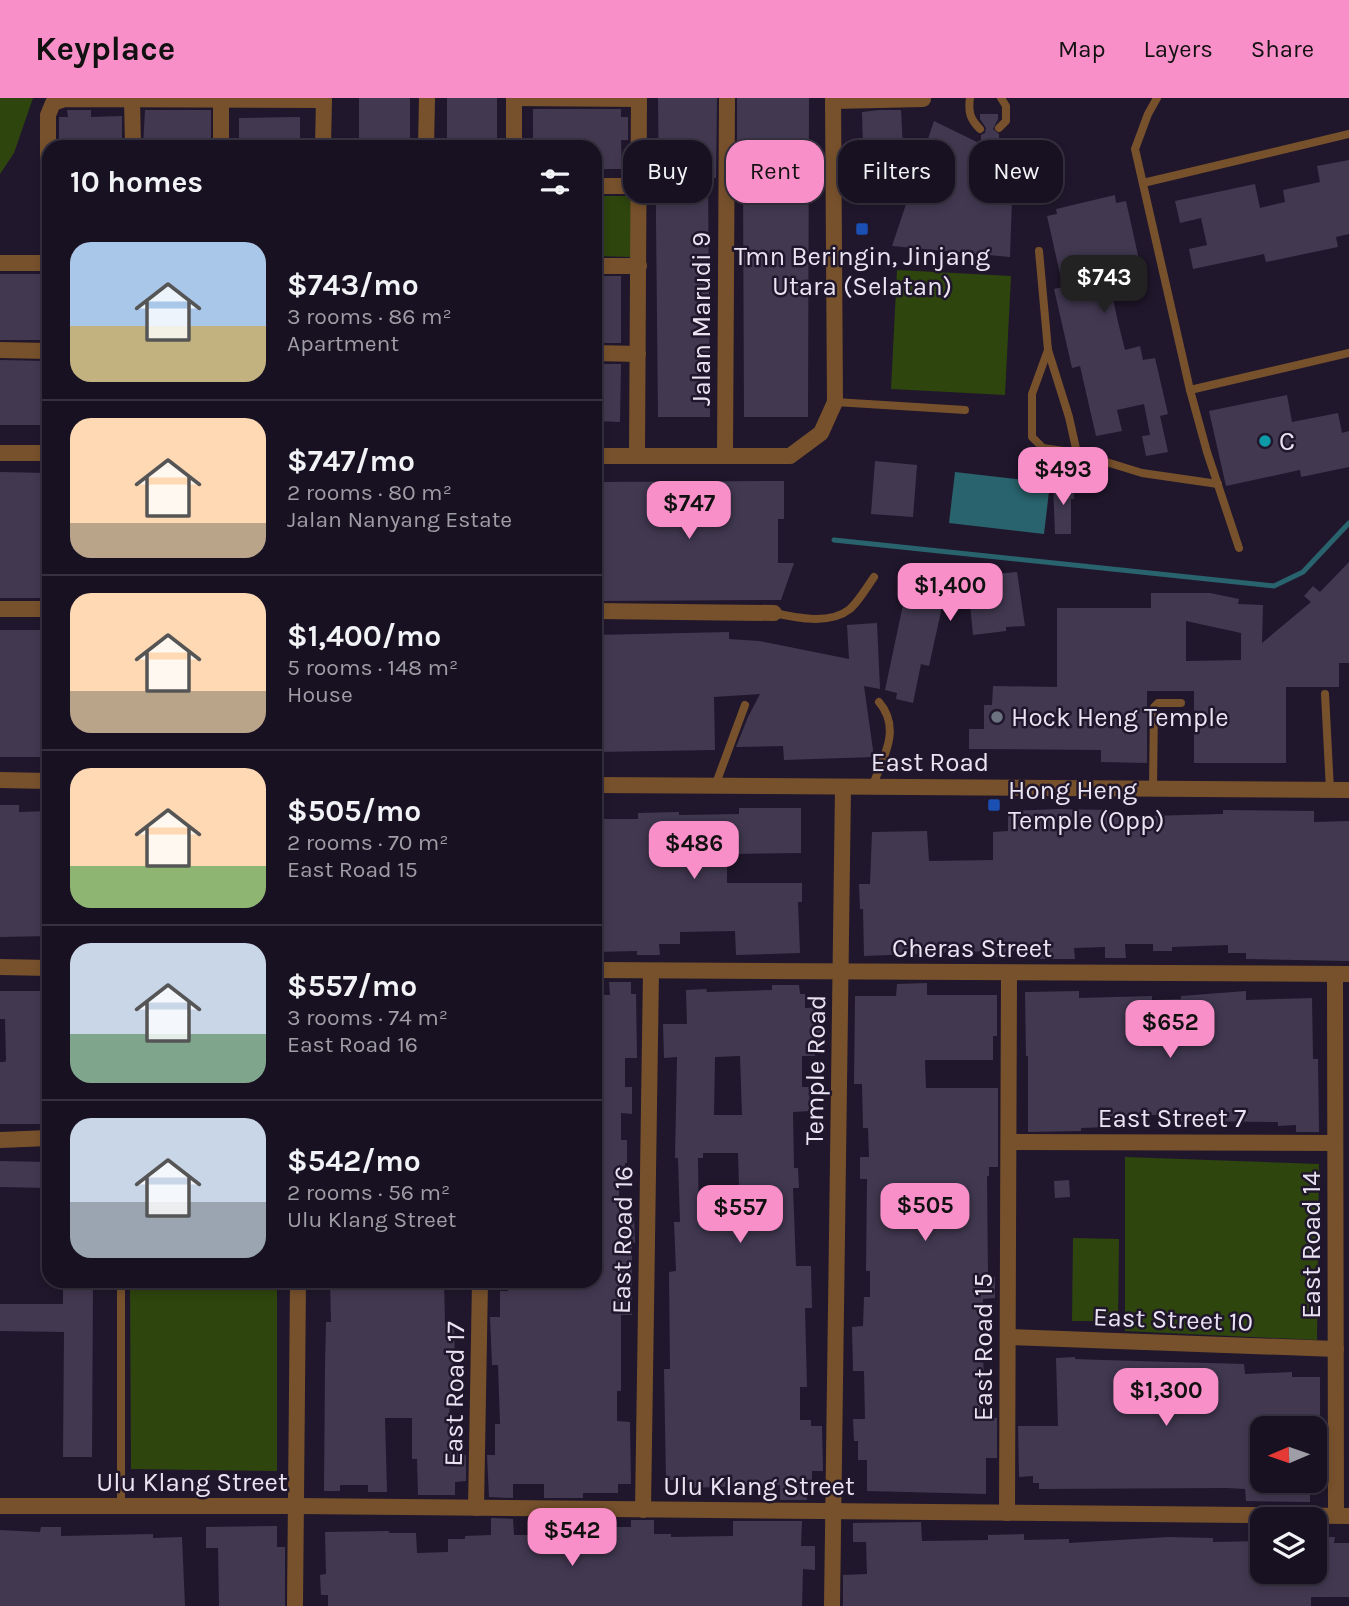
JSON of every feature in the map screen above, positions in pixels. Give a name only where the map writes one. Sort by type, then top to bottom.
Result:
[{"type":"street","points":[[426,140],[427,98]]},
{"type":"street","points":[[514,140],[514,98],[639,98],[639,140]]},
{"type":"street","name":"Jalan Marudi 9","points":[[725,456],[727,98]]},
{"type":"street","points":[[48,140],[48,115],[53,103],[65,99],[324,99],[323,140]]},
{"type":"street","points":[[132,99],[133,140]]},
{"type":"street","points":[[221,99],[221,140]]},
{"type":"street","points":[[602,456],[790,456],[821,433],[835,402],[833,99],[923,99]]},
{"type":"street","points":[[602,187],[623,186]]},
{"type":"street","points":[[637,456],[640,203]]},
{"type":"street","points":[[0,263],[42,263]]},
{"type":"street","points":[[602,266],[639,266]]},
{"type":"street","points":[[0,350],[42,351]]},
{"type":"street","points":[[602,353],[638,354]]},
{"type":"street","points":[[0,453],[42,453]]},
{"type":"street","points":[[0,609],[42,609]]},
{"type":"street","points":[[602,611],[774,613]]},
{"type":"street","points":[[0,780],[42,781]]},
{"type":"street","name":"East Road","points":[[602,785],[1349,790]]},
{"type":"street","name":"Temple Road","points":[[832,1606],[843,786]]},
{"type":"street","points":[[0,967],[42,968]]},
{"type":"street","name":"Cheras Street","points":[[602,970],[1342,974]]},
{"type":"street","name":"East Road 16","points":[[643,1510],[651,971]]},
{"type":"street","name":"East Road 15","points":[[1007,1513],[1009,973]]},
{"type":"street","name":"East Road 14","points":[[1342,974],[1335,1143],[1336,1349],[1342,1516]]},
{"type":"street","points":[[0,1140],[42,1138]]},
{"type":"street","name":"East Street 7","points":[[1009,1142],[1335,1143]]},
{"type":"street","points":[[295,1606],[298,1288]]},
{"type":"street","name":"East Road 17","points":[[476,1508],[480,1288]]},
{"type":"street","name":"East Street 10","points":[[1008,1337],[1336,1349]]},
{"type":"street","name":"Ulu Klang Street","points":[[0,1506],[296,1506],[1342,1516]]},
{"type":"lane","points":[[970,98],[968,107],[971,120],[981,129]]},
{"type":"lane","points":[[999,128],[1006,121],[1006,106],[1001,98]]},
{"type":"lane","points":[[1157,98],[1135,149],[1191,390],[1239,548]]},
{"type":"lane","points":[[1143,184],[1349,134]]},
{"type":"lane","points":[[1039,251],[1048,350],[1077,453]]},
{"type":"lane","points":[[1048,350],[1032,394],[1031,437],[1043,447],[1077,453],[1142,473],[1218,484]]},
{"type":"lane","points":[[1191,390],[1349,353]]},
{"type":"lane","points":[[835,402],[965,410]]},
{"type":"lane","points":[[774,613],[810,618],[839,615],[851,608],[874,578]]},
{"type":"lane","points":[[1325,694],[1330,790]]},
{"type":"lane","points":[[872,787],[890,739],[888,713],[879,702]]},
{"type":"lane","points":[[1153,788],[1154,707],[1158,703],[1181,704]]},
{"type":"lane","points":[[715,786],[746,705]]},
{"type":"lane","points":[[121,1288],[121,1507]]},
{"type":"green space","points":[[0,98],[33,98],[14,153],[0,174]]},
{"type":"green space","points":[[602,196],[623,196],[623,203],[632,203],[631,257],[602,256]]},
{"type":"green space","points":[[897,270],[1011,276],[1005,395],[891,389]]},
{"type":"green space","points":[[1125,1157],[1319,1164],[1317,1340],[1125,1331]]},
{"type":"green space","points":[[1073,1238],[1119,1239],[1118,1321],[1072,1321]]},
{"type":"green space","points":[[130,1288],[277,1288],[277,1471],[131,1469]]},
{"type":"shaded area","points":[[955,472],[1050,483],[1044,534],[949,523]]},
{"type":"building","points":[[359,98],[410,98],[410,140],[359,140]]},
{"type":"building","points":[[447,98],[497,98],[497,140],[447,140]]},
{"type":"building","points":[[658,98],[717,98],[716,178],[712,178],[712,140],[658,140]]},
{"type":"building","points":[[737,98],[809,98],[809,140],[737,140]]},
{"type":"building","points":[[533,109],[621,109],[621,117],[628,117],[628,140],[621,140],[622,169],[602,169],[602,140],[533,140]]},
{"type":"building","points":[[67,110],[91,110],[91,117],[122,116],[122,140],[59,140],[59,117],[68,117]]},
{"type":"building","points":[[145,110],[211,110],[211,140],[143,140]]},
{"type":"building","points":[[901,110],[903,140],[863,140],[862,112]]},
{"type":"building","points":[[980,114],[998,114],[993,129],[999,134],[999,140],[981,140],[986,128]]},
{"type":"building","points":[[300,117],[300,140],[239,140],[239,118]]},
{"type":"building","points":[[934,121],[973,140],[969,140],[969,203],[1012,203],[1010,257],[892,246],[906,203],[955,203],[955,140],[928,140]]},
{"type":"building","points":[[1349,160],[1349,234],[1336,237],[1338,247],[1266,262],[1264,254],[1193,269],[1189,249],[1207,245],[1201,218],[1180,223],[1175,201],[1255,184],[1260,208],[1285,202],[1283,190],[1320,182],[1317,166]]},
{"type":"building","points":[[1115,195],[1116,203],[1126,201],[1142,273],[1133,275],[1134,280],[1110,286],[1118,322],[1125,350],[1140,346],[1143,360],[1155,358],[1168,414],[1160,416],[1168,452],[1146,456],[1142,436],[1150,435],[1144,404],[1117,410],[1122,431],[1096,436],[1080,366],[1072,368],[1054,289],[1063,287],[1047,216],[1057,214],[1056,209]]},
{"type":"building","points":[[656,203],[708,203],[710,417],[658,417]]},
{"type":"building","points":[[743,203],[809,203],[808,417],[744,417]]},
{"type":"building","points":[[0,274],[42,274],[42,340],[0,340]]},
{"type":"building","points":[[602,276],[621,276],[621,343],[602,343]]},
{"type":"building","points":[[0,360],[42,361],[42,425],[0,425]]},
{"type":"building","points":[[602,364],[621,364],[620,422],[602,421]]},
{"type":"building","name":"C","points":[[1287,395],[1292,422],[1338,413],[1342,433],[1349,431],[1349,467],[1301,477],[1300,470],[1226,486],[1209,411]]},
{"type":"building","points":[[875,461],[917,465],[913,517],[871,514]]},
{"type":"building","points":[[0,472],[42,473],[42,598],[0,598]]},
{"type":"building","points":[[784,481],[784,519],[778,519],[778,563],[794,563],[781,600],[602,601],[602,482]]},
{"type":"building","points":[[1053,483],[1074,483],[1071,534],[1055,534]]},
{"type":"building","points":[[1349,562],[1349,663],[1339,663],[1339,687],[1286,687],[1286,763],[1194,763],[1194,691],[1147,691],[1147,763],[1101,762],[1101,750],[969,749],[969,729],[984,729],[984,705],[992,705],[993,686],[1057,687],[1057,608],[1151,608],[1151,593],[1210,593],[1239,599],[1238,604],[1263,605],[1262,643],[1311,602],[1304,596],[1313,586],[1320,592]],"holes":[[[1186,621],[1241,633],[1241,660],[1186,661]]]},
{"type":"building","points":[[1017,572],[1025,626],[1006,627],[1006,631],[973,635],[970,604],[942,607],[929,666],[921,664],[913,703],[896,699],[897,693],[885,690],[904,600],[910,601],[914,587],[960,598],[958,577]]},
{"type":"building","points":[[877,623],[880,689],[864,686],[874,757],[784,760],[783,746],[736,747],[760,694],[714,697],[715,750],[602,752],[602,635],[729,632],[729,639],[759,641],[849,659],[847,625]]},
{"type":"building","points":[[0,630],[42,630],[42,757],[0,757]]},
{"type":"building","points":[[0,805],[19,805],[19,812],[42,811],[42,936],[0,937]]},
{"type":"building","points":[[739,808],[801,808],[801,853],[727,854],[727,883],[802,883],[802,902],[798,902],[800,953],[736,955],[735,931],[680,932],[680,944],[659,944],[660,955],[637,955],[637,951],[602,952],[602,819],[638,819],[638,813],[739,814]]},
{"type":"building","points":[[1110,810],[1110,817],[1223,814],[1223,810],[1314,811],[1314,822],[1349,821],[1349,961],[1246,959],[1246,953],[1228,953],[1228,945],[1172,947],[1172,951],[1153,951],[1153,944],[1125,944],[1126,958],[1105,958],[1105,947],[1074,948],[1075,959],[1040,959],[1040,951],[1009,951],[1009,957],[989,957],[989,951],[864,956],[863,909],[860,909],[859,884],[870,884],[872,832],[927,831],[929,861],[993,860],[993,832],[1008,831],[1008,811]]},
{"type":"building","points":[[609,982],[631,982],[631,994],[636,994],[637,1058],[625,1058],[625,1087],[632,1087],[632,1114],[621,1113],[621,1140],[627,1140],[627,1163],[625,1188],[619,1188],[619,1216],[634,1216],[632,1315],[621,1315],[621,1391],[617,1391],[617,1421],[630,1422],[631,1484],[618,1484],[618,1493],[583,1493],[583,1498],[544,1498],[544,1484],[513,1484],[513,1498],[489,1497],[487,1455],[495,1455],[495,1424],[500,1424],[498,1365],[492,1365],[490,1317],[500,1317],[500,1291],[508,1291],[508,1288],[602,1288],[602,995],[610,995]]},
{"type":"building","points":[[927,983],[927,995],[997,995],[997,1036],[993,1036],[993,1060],[925,1060],[926,1088],[998,1088],[998,1167],[989,1167],[987,1176],[988,1277],[995,1277],[995,1298],[983,1299],[981,1317],[986,1418],[997,1418],[997,1458],[986,1458],[986,1494],[867,1491],[867,1460],[858,1460],[858,1441],[854,1441],[853,1419],[865,1419],[864,1371],[853,1371],[852,1327],[863,1326],[864,1297],[870,1297],[870,1271],[866,1271],[867,1179],[860,1179],[860,1157],[869,1157],[868,1128],[863,1128],[862,1084],[854,1084],[855,996],[896,996],[897,984]]},
{"type":"building","points":[[772,985],[799,985],[800,994],[805,994],[805,1008],[823,1007],[823,1049],[815,1049],[815,1056],[802,1056],[802,1087],[809,1087],[810,1111],[793,1112],[794,1168],[798,1168],[799,1188],[793,1188],[796,1266],[811,1266],[812,1308],[805,1308],[807,1387],[800,1387],[800,1420],[811,1420],[811,1426],[822,1426],[823,1471],[812,1471],[812,1485],[806,1485],[807,1500],[780,1500],[780,1485],[686,1488],[686,1480],[666,1480],[664,1369],[670,1369],[669,1272],[676,1271],[674,1222],[680,1222],[678,1158],[675,1158],[677,1057],[664,1058],[663,1024],[687,1024],[686,990],[772,990]],"holes":[[[740,1056],[742,1115],[714,1115],[715,1057]],[[703,1153],[738,1153],[740,1220],[699,1221],[698,1158],[703,1158]]]},
{"type":"building","points":[[0,991],[42,991],[42,1124],[0,1124],[0,1062],[6,1060],[5,1019],[0,1019]]},
{"type":"building","points":[[1079,991],[1079,998],[1152,996],[1152,1000],[1181,999],[1181,996],[1246,991],[1246,1000],[1312,998],[1313,1059],[1318,1059],[1319,1132],[1296,1132],[1296,1125],[1278,1126],[1278,1122],[1181,1121],[1180,1115],[1122,1115],[1122,1121],[1106,1122],[1106,1127],[1081,1128],[1081,1131],[1028,1132],[1025,992]]},
{"type":"building","points":[[0,1161],[42,1162],[42,1188],[0,1187]]},
{"type":"building","points":[[1069,1180],[1070,1197],[1055,1198],[1054,1181]]},
{"type":"building","points":[[63,1288],[93,1288],[92,1457],[63,1457],[64,1332],[0,1331],[0,1304],[63,1304]]},
{"type":"building","points":[[330,1288],[444,1288],[445,1323],[454,1323],[455,1366],[462,1366],[462,1391],[450,1391],[449,1427],[461,1427],[461,1454],[466,1455],[466,1481],[455,1482],[455,1495],[418,1495],[417,1459],[412,1459],[412,1418],[385,1418],[387,1492],[368,1492],[368,1485],[340,1485],[340,1491],[324,1491],[326,1322],[331,1322]]},
{"type":"building","points":[[1056,1358],[1244,1364],[1245,1374],[1292,1372],[1292,1377],[1320,1377],[1320,1416],[1250,1416],[1250,1493],[1310,1493],[1310,1502],[1246,1501],[1245,1489],[1227,1488],[1039,1489],[1039,1483],[1033,1483],[1033,1476],[1019,1477],[1018,1426],[1058,1426]]},
{"type":"building","points":[[491,1518],[513,1519],[514,1535],[585,1535],[585,1530],[608,1531],[608,1527],[631,1527],[631,1520],[654,1520],[654,1534],[671,1534],[671,1537],[733,1536],[733,1521],[802,1521],[801,1546],[815,1546],[815,1570],[803,1569],[802,1606],[328,1606],[328,1595],[321,1595],[320,1575],[326,1574],[325,1532],[416,1533],[417,1553],[448,1552],[448,1539],[491,1535]]},
{"type":"building","points":[[921,1522],[922,1541],[988,1540],[988,1535],[1024,1534],[1024,1540],[1069,1539],[1069,1543],[1168,1537],[1213,1538],[1213,1542],[1250,1541],[1250,1584],[1327,1584],[1327,1537],[1335,1537],[1334,1543],[1349,1543],[1349,1597],[1311,1597],[1311,1606],[843,1606],[843,1575],[867,1574],[866,1542],[853,1542],[853,1523]]},
{"type":"building","points":[[277,1526],[277,1547],[285,1547],[285,1606],[219,1606],[218,1548],[206,1548],[206,1527]]},
{"type":"building","points":[[41,1527],[61,1527],[61,1536],[153,1534],[153,1538],[182,1537],[185,1606],[0,1606],[0,1530],[40,1532]]},
{"type":"waterway","points":[[834,540],[1274,586],[1303,572],[1349,523]]},
{"type":"place","name":"Tmn Beringin, Jinjang Utara (Selatan)","points":[[862,229]]},
{"type":"place","name":"C","points":[[1265,441]]},
{"type":"place","name":"Hock Heng Temple","points":[[997,717]]},
{"type":"place","name":"Hong Heng Temple (Opp)","points":[[994,805]]}]
